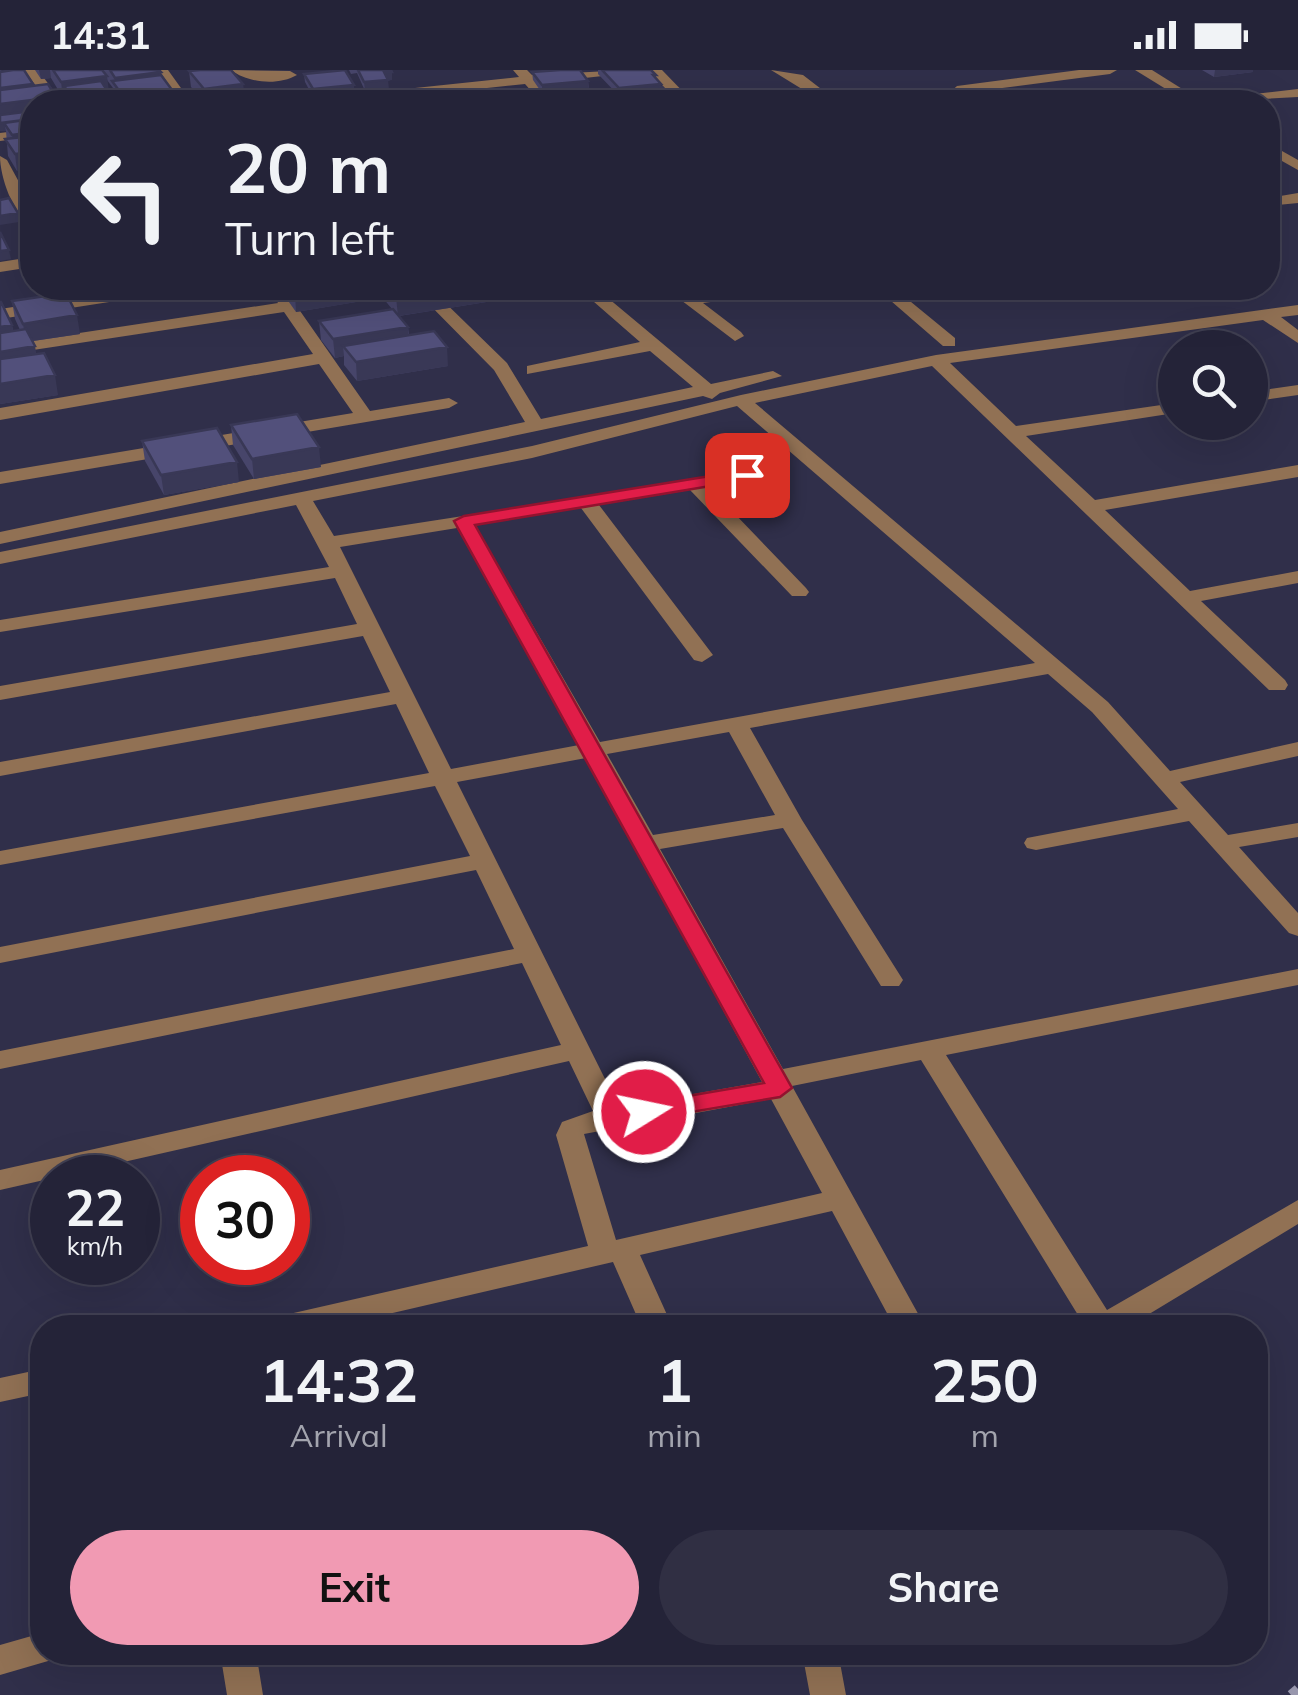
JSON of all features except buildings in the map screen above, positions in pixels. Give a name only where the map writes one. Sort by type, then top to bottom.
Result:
[{"type":"street","points":[[238,70],[252,77],[289,72]]},
{"type":"street","points":[[423,90],[524,74],[621,70]]},
{"type":"street","points":[[654,70],[674,90]]},
{"type":"street","points":[[778,70],[814,90]]},
{"type":"street","points":[[957,90],[1110,70]]},
{"type":"street","points":[[1142,70],[1176,90]]},
{"type":"street","points":[[0,160],[20,198]]},
{"type":"street","points":[[0,314],[90,300]]},
{"type":"street","points":[[284,300],[365,417]]},
{"type":"street","points":[[433,300],[501,366],[536,426]]},
{"type":"street","points":[[600,300],[705,389],[732,402],[1106,713],[1298,928]]},
{"type":"street","points":[[690,300],[736,336]]},
{"type":"street","points":[[898,300],[948,342]]},
{"type":"street","points":[[2,531],[948,342],[1254,300]]},
{"type":"street","points":[[0,350],[288,306]]},
{"type":"street","points":[[0,558],[532,452],[732,402],[936,360],[1298,310]]},
{"type":"street","points":[[1266,314],[1298,338]]},
{"type":"street","points":[[532,370],[653,345]]},
{"type":"street","points":[[0,414],[322,358]]},
{"type":"street","points":[[936,360],[1278,684]]},
{"type":"street","points":[[1268,394],[1298,390]]},
{"type":"street","points":[[0,478],[449,403]]},
{"type":"street","points":[[1012,432],[1158,411]]},
{"type":"street","points":[[1091,507],[1298,471]]},
{"type":"street","points":[[328,543],[747,475]]},
{"type":"street","points":[[695,484],[799,592]]},
{"type":"street","points":[[302,499],[328,543],[610,1117]]},
{"type":"street","points":[[586,501],[702,655]]},
{"type":"street","points":[[464,521],[594,749],[904,1315]]},
{"type":"street","points":[[0,626],[341,571]]},
{"type":"street","points":[[1186,598],[1295,580]]},
{"type":"street","points":[[0,693],[370,628]]},
{"type":"street","points":[[0,858],[1053,666]]},
{"type":"street","points":[[0,769],[403,696]]},
{"type":"street","points":[[736,723],[790,820],[890,980]]},
{"type":"street","points":[[1164,779],[1298,749]]},
{"type":"street","points":[[1036,843],[1195,813]]},
{"type":"street","points":[[645,844],[790,820]]},
{"type":"street","points":[[1222,843],[1298,830]]},
{"type":"street","points":[[0,955],[484,861]]},
{"type":"street","points":[[0,1060],[529,954]]},
{"type":"street","points":[[650,1315],[613,1251],[570,1135],[577,1124],[1298,977]]},
{"type":"street","points":[[929,1050],[1093,1315]]},
{"type":"street","points":[[0,1180],[576,1051]]},
{"type":"street","points":[[333,1315],[840,1199]]},
{"type":"street","points":[[1123,1315],[1298,1210]]},
{"type":"street","points":[[0,1390],[30,1384]]},
{"type":"street","points":[[0,1660],[30,1651]]},
{"type":"street","points":[[240,1665],[245,1695]]},
{"type":"street","points":[[822,1665],[828,1695]]},
{"type":"railway","points":[[1291,1695],[1298,1689]]},
{"type":"route","points":[[644,1112],[780,1088],[464,521],[747,475]]}]
